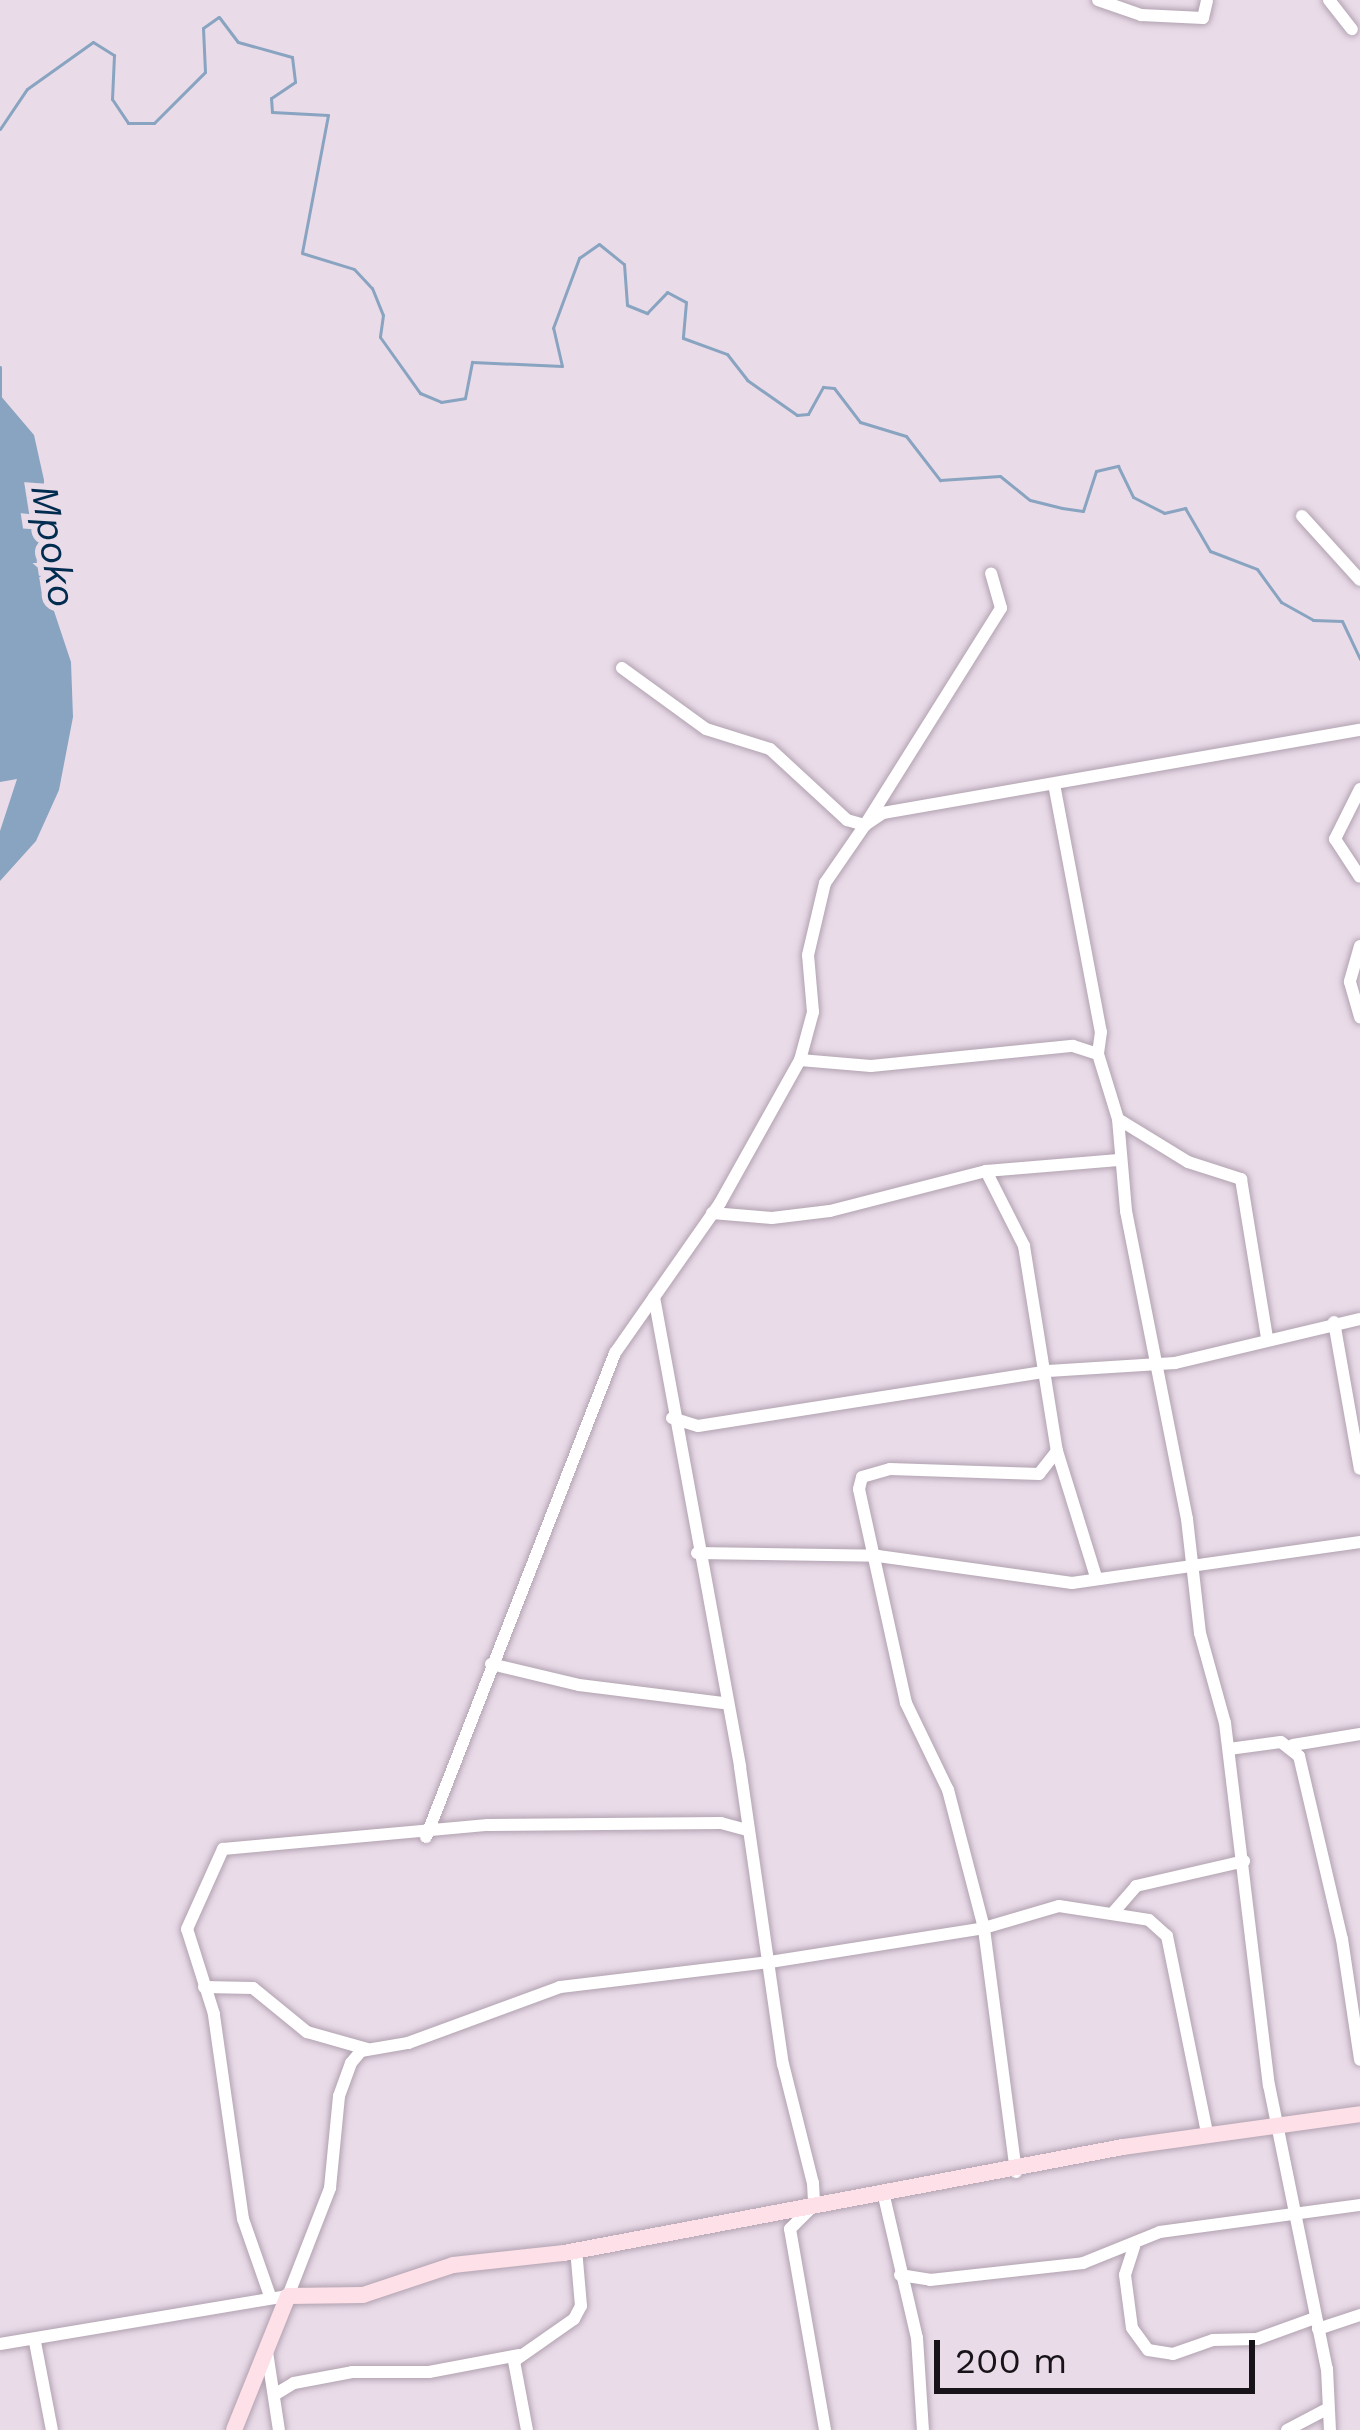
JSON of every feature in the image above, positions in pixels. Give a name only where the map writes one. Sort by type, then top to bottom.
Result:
[{"type":"street","points":[[1098,0],[1141,15],[1203,19],[1207,0]]},
{"type":"street","points":[[1330,0],[1352,29]]},
{"type":"street","points":[[1302,516],[1360,580]]},
{"type":"street","points":[[425,1837],[599,1386],[653,1296],[712,1213],[800,1060],[813,1012],[808,955],[825,883],[1001,608],[992,573]]},
{"type":"street","points":[[622,668],[706,729],[770,749],[847,820],[865,825],[883,813],[1360,730]]},
{"type":"street","points":[[1054,784],[1101,1032],[1098,1054],[1118,1119],[1119,1160],[1154,1365],[1229,1750],[1275,2123],[1330,2394],[1325,2410],[1330,2430]]},
{"type":"street","points":[[1360,789],[1335,839],[1360,877]]},
{"type":"street","points":[[1360,946],[1350,982],[1360,1018]]},
{"type":"street","points":[[800,1060],[871,1066],[1072,1046],[1098,1054]]},
{"type":"street","points":[[1118,1119],[1188,1162],[1241,1179],[1267,1337]]},
{"type":"street","points":[[712,1213],[772,1218],[830,1211],[986,1171],[1119,1160]]},
{"type":"street","points":[[986,1171],[1024,1246],[1058,1451],[1096,1577]]},
{"type":"street","points":[[653,1296],[770,1962],[783,2064],[814,2205]]},
{"type":"street","points":[[672,1418],[698,1426],[1048,1371],[1154,1365],[1360,1319]]},
{"type":"street","points":[[1334,1322],[1360,1468]]},
{"type":"street","points":[[1016,2174],[984,1928],[948,1790],[906,1703],[859,1490],[872,1471],[1039,1474],[1058,1451]]},
{"type":"street","points":[[697,1553],[872,1556],[1072,1583],[1096,1577],[1193,1571],[1257,1552],[1360,1542]]},
{"type":"street","points":[[491,1664],[579,1685],[723,1703]]},
{"type":"street","points":[[1229,1750],[1360,1734]]},
{"type":"street","points":[[1293,1745],[1342,1940],[1360,2060]]},
{"type":"street","points":[[279,2296],[242,2218],[204,1987],[188,1929],[223,1849],[425,1837],[488,1825],[721,1823],[747,1830]]},
{"type":"street","points":[[1112,1914],[1136,1886],[1244,1861]]},
{"type":"street","points":[[204,1987],[254,1988],[307,2032],[368,2050],[449,2030],[560,1987],[770,1962],[984,1928],[1059,1906],[1159,1924],[1167,1936],[1208,2133]]},
{"type":"street","points":[[234,2430],[279,2296],[330,2188],[343,2079],[368,2050]]},
{"type":"street","points":[[0,2344],[34,2342],[279,2296],[363,2295],[453,2265],[576,2249],[883,2192],[1016,2174],[1208,2133],[1360,2114]]},
{"type":"street","points":[[883,2192],[917,2338],[922,2429]]},
{"type":"street","points":[[814,2205],[790,2229],[825,2430]]},
{"type":"street","points":[[900,2275],[983,2275],[1083,2263],[1134,2247],[1160,2232],[1360,2205]]},
{"type":"street","points":[[1134,2247],[1125,2275],[1132,2328],[1148,2350],[1173,2354],[1213,2339],[1257,2338],[1360,2315]]},
{"type":"street","points":[[274,2395],[293,2383],[352,2372],[429,2372],[519,2355],[563,2330],[581,2306],[576,2249]]},
{"type":"street","points":[[34,2342],[52,2430]]},
{"type":"street","points":[[265,2345],[279,2430]]},
{"type":"street","points":[[519,2355],[527,2430]]},
{"type":"street","points":[[1287,2430],[1325,2410]]},
{"type":"water","points":[[0,395],[34,435],[44,480],[43,578],[71,662],[73,717],[59,790],[36,841],[0,881],[0,831],[17,779],[0,782]]},
{"type":"waterway","points":[[0,129],[27,89],[93,42],[114,55],[112,99],[128,123],[154,123],[205,72],[203,28],[219,17],[238,42],[292,57],[295,82],[271,98],[272,112],[328,115],[302,253],[354,269],[372,288],[383,315],[380,337],[420,393],[441,402],[465,398],[472,362],[562,366],[553,328],[579,258],[599,244],[624,264],[627,305],[647,313],[667,292],[686,302],[683,338],[727,354],[747,380],[797,415],[808,414],[823,387],[834,388],[860,422],[906,436],[940,480],[1000,476],[1030,500],[1062,508],[1083,511],[1096,471],[1118,466],[1133,497],[1164,513],[1185,508],[1210,551],[1257,569],[1281,602],[1313,620],[1342,621],[1360,659]]},
{"type":"waterway","points":[[0,367],[0,398]]},
{"type":"water label","name":"Mpoko","points":[[53,546]]}]
